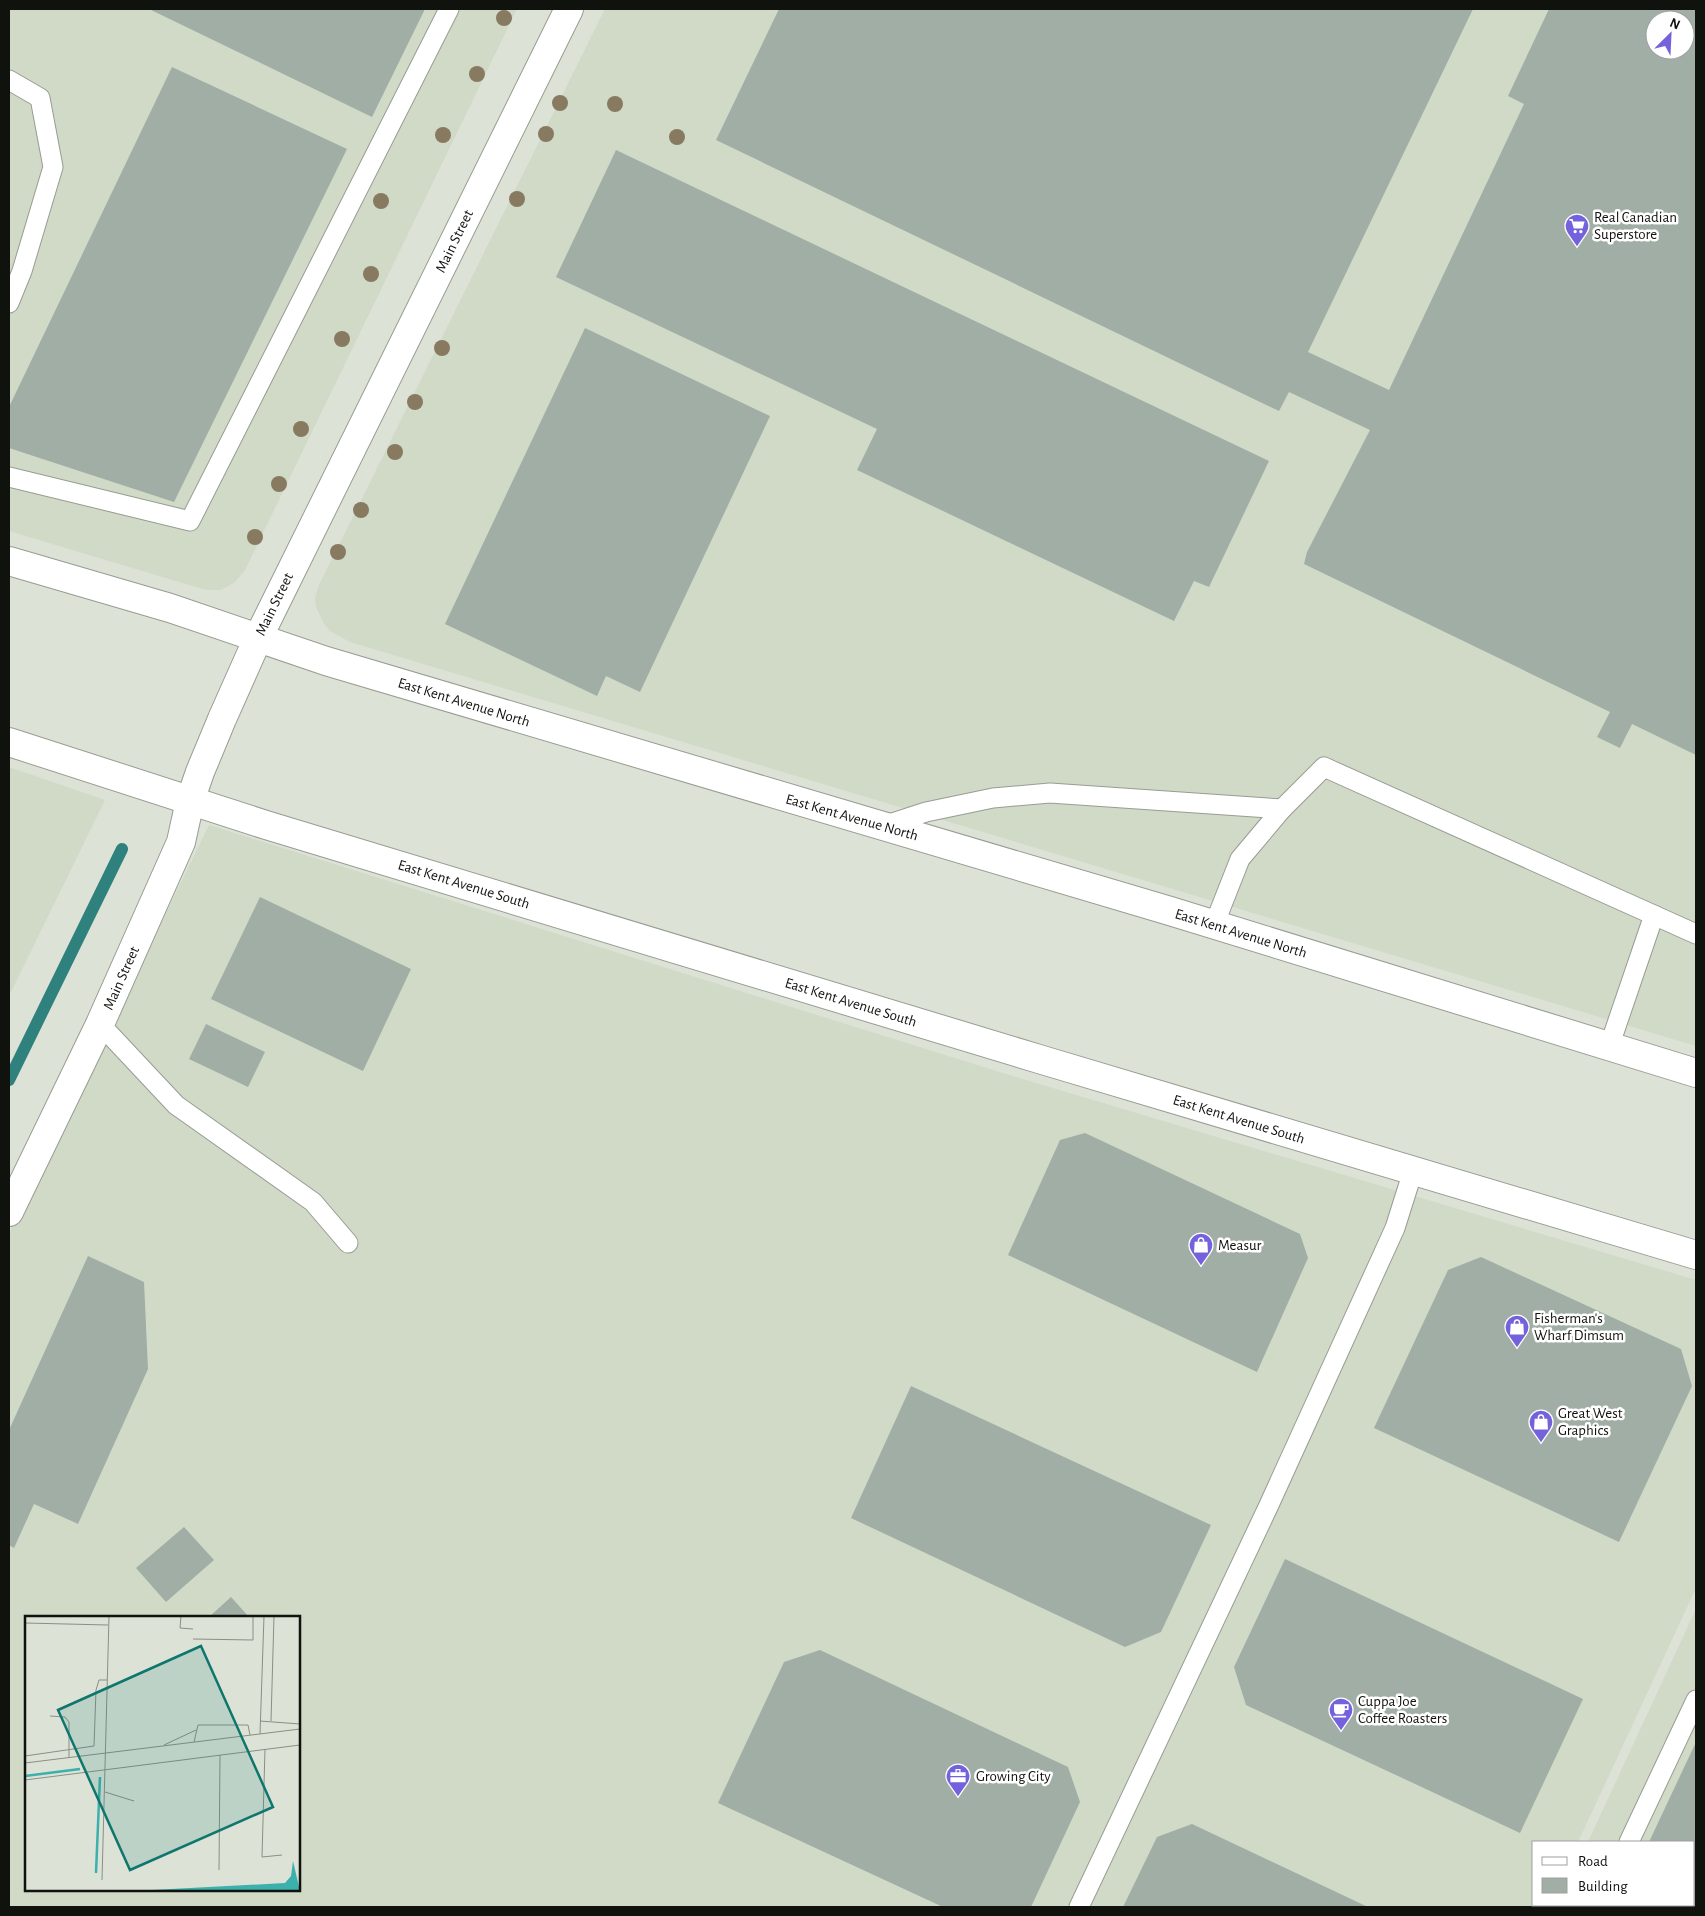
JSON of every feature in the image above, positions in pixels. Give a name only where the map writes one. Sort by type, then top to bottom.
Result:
[{"type":"street","name":"Main Street","points":[[9,1212],[100,1024],[181,842],[190,801],[222,718],[258,638],[569,9]]},
{"type":"street","name":"East Kent Avenue North","points":[[9,561],[170,608],[326,661],[1214,924],[1696,1073]]},
{"type":"street","name":"East Kent Avenue South","points":[[9,742],[190,801],[1039,1059],[1696,1255]]},
{"type":"lane","points":[[9,477],[190,521],[448,9]]},
{"type":"lane","points":[[9,80],[40,98],[53,167],[22,271],[9,303]]},
{"type":"lane","points":[[1214,924],[1240,860],[1282,810],[1324,767],[1696,934]]},
{"type":"lane","points":[[882,826],[926,812],[993,798],[1050,793],[1282,810]]},
{"type":"lane","points":[[1609,1047],[1654,915]]},
{"type":"lane","points":[[100,1024],[176,1105],[313,1202],[348,1243]]},
{"type":"lane","points":[[1079,1907],[1269,1505],[1395,1228],[1413,1171]]},
{"type":"lane","points":[[1629,1841],[1696,1700]]},
{"type":"shaded area","points":[[9,9],[517,9],[245,570],[235,582],[221,590],[206,590],[9,531]]},
{"type":"shaded area","points":[[605,9],[1696,9],[1696,1046],[350,642],[330,631],[324,624],[316,607],[315,598],[318,587]]},
{"type":"shaded area","points":[[9,767],[105,800],[9,996]]},
{"type":"shaded area","points":[[209,825],[1006,1074],[1696,1280],[1696,1588],[1578,1841],[1532,1841],[1532,1906],[1548,1907],[9,1907],[9,1234]]},
{"type":"shaded area","points":[[1696,1609],[1696,1907],[1557,1907],[1695,1906],[1695,1841],[1588,1841]]},
{"type":"building","points":[[149,9],[425,9],[372,117]]},
{"type":"building","points":[[779,9],[1473,9],[1308,352],[1389,390],[1524,104],[1508,96],[1549,9],[1696,9],[1696,755],[1632,724],[1620,748],[1597,737],[1610,712],[1304,564],[1307,552],[1370,430],[1289,392],[1279,411],[716,140]]},
{"type":"building","points":[[172,67],[347,149],[174,502],[9,448],[9,407]]},
{"type":"building","points":[[616,150],[1269,461],[1209,587],[1194,581],[1174,621],[857,470],[877,429],[556,277]]},
{"type":"building","points":[[585,328],[770,416],[640,692],[606,676],[597,696],[445,624]]},
{"type":"building","points":[[260,897],[411,969],[363,1071],[211,999]]},
{"type":"building","points":[[206,1024],[265,1052],[248,1087],[189,1059]]},
{"type":"building","points":[[1085,1133],[1300,1234],[1308,1258],[1257,1372],[1008,1255],[1060,1140]]},
{"type":"building","points":[[88,1256],[144,1282],[148,1369],[78,1524],[34,1504],[14,1548],[9,1545],[9,1430]]},
{"type":"building","points":[[1481,1257],[1681,1349],[1692,1386],[1619,1542],[1374,1428],[1448,1270]]},
{"type":"building","points":[[911,1386],[1211,1525],[1161,1632],[1125,1647],[851,1518]]},
{"type":"building","points":[[184,1527],[214,1560],[166,1602],[136,1568]]},
{"type":"building","points":[[1285,1559],[1583,1699],[1520,1833],[1246,1705],[1234,1667]]},
{"type":"building","points":[[231,1597],[248,1616],[210,1616]]},
{"type":"building","points":[[820,1650],[1068,1767],[1080,1802],[1031,1907],[943,1907],[718,1803],[784,1662]]},
{"type":"building","points":[[1696,1742],[1696,1907],[1619,1907],[1695,1906],[1695,1841],[1649,1841]]},
{"type":"building","points":[[1192,1824],[1368,1907],[1123,1907],[1157,1837]]},
{"type":"waterway","points":[[9,1080],[122,849]]},
{"type":"place","name":"Real Canadian Superstore","points":[[1577,247]]},
{"type":"place","name":"Measur","points":[[1201,1266]]},
{"type":"place","name":"Fisherman's Wharf Dimsum","points":[[1517,1348]]},
{"type":"place","name":"Great West Graphics","points":[[1541,1443]]},
{"type":"place","name":"Cuppa Joe Coffee Roasters","points":[[1341,1731]]},
{"type":"place","name":"Growing City","points":[[958,1797]]}]
